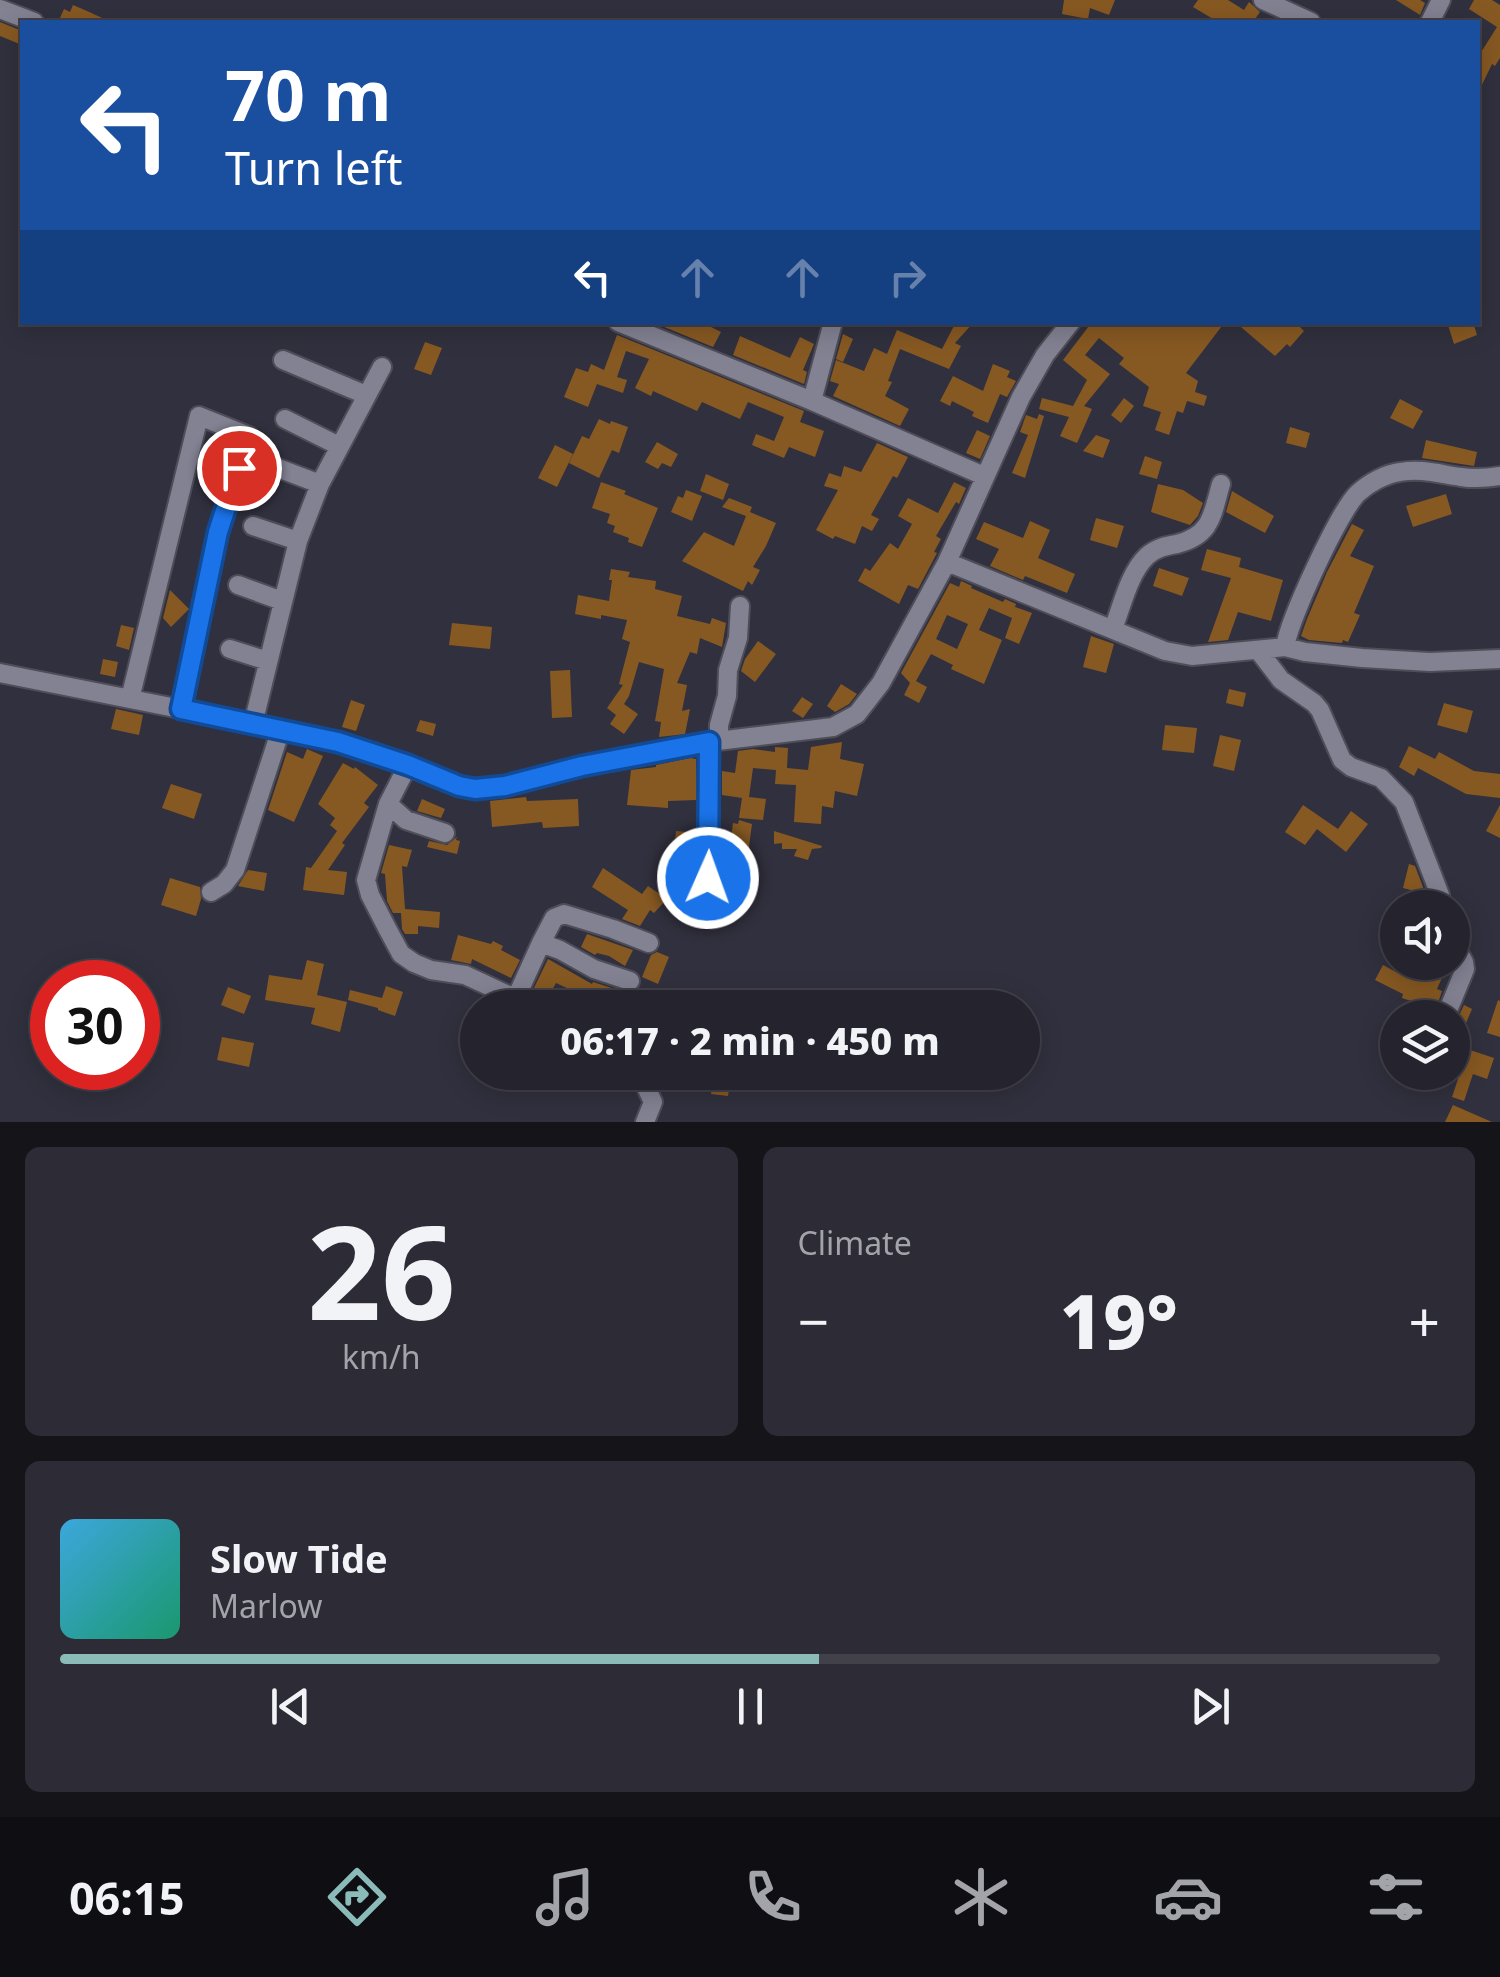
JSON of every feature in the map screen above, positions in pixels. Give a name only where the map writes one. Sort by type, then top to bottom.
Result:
[{"type":"street","points":[[1263,0],[1306,20]]},
{"type":"street","points":[[0,9],[29,20]]},
{"type":"street","points":[[625,325],[984,476]]},
{"type":"street","points":[[812,402],[832,325]]},
{"type":"street","points":[[0,672],[357,747],[459,786],[488,789],[714,741],[833,727],[857,714],[881,683],[946,562],[1031,378],[1069,325]]},
{"type":"street","points":[[283,360],[366,396]]},
{"type":"street","points":[[253,724],[298,541],[320,484],[382,367]]},
{"type":"street","points":[[130,699],[199,416],[250,436],[218,532],[181,709]]},
{"type":"street","points":[[285,419],[339,446]]},
{"type":"street","points":[[275,467],[320,484]]},
{"type":"street","points":[[1285,647],[1286,636],[1339,521],[1359,492],[1398,472],[1428,469],[1463,478],[1500,476]]},
{"type":"street","points":[[1113,628],[1144,558],[1158,548],[1203,533],[1221,484]]},
{"type":"street","points":[[253,526],[298,541]]},
{"type":"street","points":[[946,562],[1165,651],[1192,656],[1285,647],[1329,656],[1430,662],[1500,659]]},
{"type":"street","points":[[238,585],[282,601]]},
{"type":"street","points":[[699,911],[710,864],[714,741],[738,638],[740,606]]},
{"type":"street","points":[[230,648],[268,661]]},
{"type":"street","points":[[1258,650],[1281,680],[1320,710],[1342,760],[1351,768],[1381,778],[1401,798],[1438,890]]},
{"type":"street","points":[[211,892],[235,870],[280,730]]},
{"type":"street","points":[[408,765],[388,804],[366,880],[370,894],[402,954],[414,963],[465,975],[498,990]]},
{"type":"street","points":[[388,804],[406,820],[445,832]]},
{"type":"street","points":[[520,990],[554,918],[564,914],[650,944]]},
{"type":"street","points":[[541,943],[594,969],[630,980]]},
{"type":"street","points":[[645,1122],[653,1102],[647,1090]]},
{"type":"building","points":[[1064,0],[1115,0],[1109,15],[1090,8],[1088,19],[1062,14]]},
{"type":"building","points":[[1198,0],[1228,0],[1244,10],[1249,2],[1260,12],[1254,20],[1215,20],[1193,7]]},
{"type":"building","points":[[1396,0],[1420,0],[1425,3],[1420,15]]},
{"type":"building","points":[[1474,0],[1492,0],[1500,5],[1500,58],[1495,66],[1492,64],[1480,89],[1480,54],[1497,27],[1469,9]]},
{"type":"building","points":[[73,5],[107,20],[59,20],[64,9],[70,12]]},
{"type":"building","points":[[0,22],[20,30],[20,44],[0,36]]},
{"type":"building","points":[[659,325],[707,325],[721,332],[713,347]]},
{"type":"building","points":[[954,325],[971,325],[955,343],[961,346],[949,369],[900,349],[885,396],[909,409],[900,426],[833,396],[839,384],[830,381],[836,360],[864,371],[874,348],[887,354],[897,330],[942,349]]},
{"type":"building","points":[[1090,325],[1223,325],[1186,373],[1198,381],[1195,392],[1207,396],[1204,406],[1187,401],[1183,413],[1177,411],[1169,435],[1155,430],[1161,412],[1143,406],[1149,387],[1119,364],[1124,358],[1099,338],[1085,355],[1110,374],[1084,406],[1092,409],[1077,443],[1060,436],[1069,417],[1039,409],[1042,398],[1073,406],[1087,380],[1063,360]]},
{"type":"building","points":[[1239,325],[1298,325],[1304,331],[1275,356]]},
{"type":"building","points":[[1448,325],[1474,325],[1477,335],[1454,344]]},
{"type":"building","points":[[843,334],[853,339],[843,362],[836,359]]},
{"type":"building","points":[[617,335],[804,411],[800,422],[824,431],[815,457],[789,447],[784,458],[752,445],[756,434],[774,441],[784,417],[748,402],[740,419],[702,402],[697,411],[653,391],[651,396],[635,388],[649,359],[626,351],[617,377],[627,380],[623,393],[597,384],[588,407],[564,397],[576,368],[588,372],[591,364],[604,370]]},
{"type":"building","points":[[740,336],[790,358],[800,337],[814,344],[803,370],[807,372],[804,384],[733,355]]},
{"type":"building","points":[[425,342],[442,348],[431,375],[414,369]]},
{"type":"building","points":[[993,364],[1010,371],[1007,377],[1016,381],[1007,397],[1000,394],[988,423],[952,401],[950,406],[940,401],[953,376],[983,391]]},
{"type":"building","points":[[1124,398],[1134,406],[1121,423],[1111,415]]},
{"type":"building","points":[[1400,399],[1423,411],[1413,429],[1390,418]]},
{"type":"building","points":[[1039,414],[1044,416],[1025,478],[1012,473],[1028,435],[1020,432],[1026,415],[1037,419]]},
{"type":"building","points":[[599,419],[628,427],[619,453],[612,450],[599,478],[569,463],[582,436],[589,439]]},
{"type":"building","points":[[1290,427],[1310,433],[1306,448],[1286,443]]},
{"type":"building","points":[[977,430],[990,436],[980,459],[966,453]]},
{"type":"building","points":[[1096,435],[1110,440],[1103,458],[1083,451]]},
{"type":"building","points":[[1426,440],[1477,452],[1474,466],[1422,458]]},
{"type":"building","points":[[657,442],[678,454],[671,467],[662,463],[658,469],[645,462]]},
{"type":"building","points":[[877,443],[908,457],[871,515],[879,519],[872,531],[862,526],[855,544],[816,530],[838,490],[824,486],[829,473],[841,477],[844,466],[861,472]]},
{"type":"building","points":[[555,445],[573,454],[557,487],[538,478]]},
{"type":"building","points":[[1145,456],[1162,462],[1157,479],[1139,474]]},
{"type":"building","points":[[706,474],[729,484],[723,500],[700,491]]},
{"type":"building","points":[[601,482],[658,508],[642,547],[613,532],[615,526],[607,523],[610,514],[592,508]]},
{"type":"building","points":[[954,482],[966,488],[936,536],[941,539],[934,552],[937,553],[918,589],[908,585],[899,604],[858,581],[865,568],[870,571],[890,543],[898,549],[912,524],[898,516],[908,498],[938,513]]},
{"type":"building","points":[[1158,484],[1183,490],[1203,503],[1190,525],[1151,512]]},
{"type":"building","points":[[686,490],[702,496],[692,521],[671,512],[678,496],[683,498]]},
{"type":"building","points":[[1232,491],[1274,516],[1265,533],[1226,512]]},
{"type":"building","points":[[1446,494],[1452,514],[1413,527],[1406,506]]},
{"type":"building","points":[[729,498],[776,523],[753,567],[760,570],[752,585],[748,581],[743,591],[682,561],[704,532],[734,546],[746,516],[722,507]]},
{"type":"building","points":[[1096,518],[1124,526],[1117,548],[1090,540]]},
{"type":"building","points":[[1030,521],[1050,530],[1038,558],[1075,574],[1067,593],[990,566],[999,549],[976,539],[984,522],[1023,538]]},
{"type":"building","points":[[1352,524],[1364,530],[1350,556],[1374,566],[1354,613],[1360,615],[1348,642],[1309,640],[1301,636],[1307,619]]},
{"type":"building","points":[[1207,549],[1241,558],[1239,567],[1283,580],[1271,621],[1238,612],[1228,640],[1208,642],[1231,578],[1201,570]]},
{"type":"building","points":[[1159,568],[1189,578],[1182,596],[1153,586]]},
{"type":"building","points":[[611,569],[630,572],[628,577],[656,581],[655,589],[682,596],[677,616],[710,624],[712,618],[726,623],[722,647],[700,638],[697,654],[690,652],[677,683],[687,685],[682,711],[690,709],[685,734],[659,737],[661,722],[655,721],[664,669],[639,662],[624,704],[638,714],[624,734],[610,724],[616,715],[607,708],[623,685],[619,684],[630,642],[622,639],[627,620],[575,614],[578,595],[609,601]]},
{"type":"building","points":[[961,581],[1032,613],[1019,644],[1005,638],[1012,618],[989,608],[979,630],[1002,640],[984,684],[951,669],[953,665],[931,654],[916,681],[927,687],[919,703],[904,695],[910,683],[901,673],[950,583],[959,587]],"holes":[[[947,615],[968,624],[957,649],[936,639]]]},
{"type":"building","points":[[170,590],[189,609],[171,627],[163,618]]},
{"type":"building","points":[[452,623],[492,627],[490,649],[449,645]]},
{"type":"building","points":[[121,625],[134,628],[129,650],[116,646]]},
{"type":"building","points":[[1091,636],[1114,644],[1106,673],[1083,667]]},
{"type":"building","points":[[758,641],[776,654],[755,682],[741,671]]},
{"type":"building","points":[[103,659],[118,662],[115,677],[100,674]]},
{"type":"building","points":[[570,670],[572,717],[552,718],[550,671]]},
{"type":"building","points":[[841,684],[857,694],[835,712],[827,706]]},
{"type":"building","points":[[1229,689],[1246,693],[1243,707],[1226,703]]},
{"type":"building","points":[[802,697],[813,704],[803,718],[792,711]]},
{"type":"building","points":[[351,700],[365,705],[356,731],[342,727]]},
{"type":"building","points":[[1444,703],[1473,711],[1467,733],[1437,725]]},
{"type":"building","points":[[116,709],[143,715],[139,735],[111,729]]},
{"type":"building","points":[[420,720],[436,724],[433,736],[416,731]]},
{"type":"building","points":[[1165,725],[1197,728],[1194,753],[1162,750]]},
{"type":"building","points":[[1220,735],[1241,740],[1234,771],[1213,766]]},
{"type":"building","points":[[842,742],[840,759],[864,764],[857,796],[835,791],[833,808],[822,806],[821,824],[794,822],[796,785],[775,784],[776,770],[753,768],[749,797],[766,799],[763,820],[739,818],[742,798],[722,795],[722,771],[735,773],[738,751],[775,752],[775,747],[788,748],[787,768],[808,770],[811,747]]},
{"type":"building","points":[[1409,746],[1435,759],[1439,752],[1474,771],[1500,774],[1500,798],[1466,794],[1418,768],[1414,776],[1399,767]]},
{"type":"building","points":[[307,749],[323,756],[294,822],[268,810],[287,752],[303,759]]},
{"type":"building","points":[[696,759],[697,800],[668,801],[668,808],[627,805],[631,770]]},
{"type":"building","points":[[343,763],[378,785],[364,803],[369,807],[328,870],[347,872],[344,895],[303,890],[306,867],[311,868],[337,831],[330,825],[335,818],[318,804]]},
{"type":"building","points":[[171,784],[202,794],[194,819],[162,808]]},
{"type":"building","points":[[526,797],[527,801],[578,799],[579,826],[543,828],[542,822],[492,827],[490,801]]},
{"type":"building","points":[[422,799],[445,809],[441,818],[417,811]]},
{"type":"building","points":[[1303,805],[1338,829],[1351,811],[1368,824],[1346,852],[1317,829],[1305,845],[1285,832]]},
{"type":"building","points":[[1500,805],[1500,838],[1486,831]]},
{"type":"building","points":[[739,820],[752,824],[748,854],[729,852],[733,823],[738,824]]},
{"type":"building","points":[[676,831],[697,833],[697,866],[673,864]]},
{"type":"building","points":[[774,831],[822,846],[812,849],[808,860],[794,856],[797,849],[782,849],[782,843],[774,844]]},
{"type":"building","points":[[457,837],[457,854],[427,847],[429,841],[447,845]]},
{"type":"building","points":[[389,845],[412,850],[407,867],[402,866],[405,909],[440,912],[439,928],[418,926],[418,934],[405,934],[401,913],[393,913],[387,901],[385,874],[381,873]]},
{"type":"building","points":[[1409,864],[1415,866],[1422,890],[1403,888]]},
{"type":"building","points":[[603,868],[642,894],[648,886],[667,899],[654,913],[650,910],[640,926],[622,919],[628,910],[592,887]]},
{"type":"building","points":[[248,870],[267,873],[264,891],[238,886]]},
{"type":"building","points":[[170,878],[200,887],[196,916],[161,905]]},
{"type":"building","points":[[721,878],[755,888],[750,905],[737,902],[734,913],[722,910],[719,925],[703,923],[711,914]]},
{"type":"building","points":[[587,934],[633,950],[625,966],[581,947]]},
{"type":"building","points":[[458,935],[503,946],[501,950],[520,960],[511,978],[472,959],[471,964],[451,960]]},
{"type":"building","points":[[657,952],[669,957],[658,984],[642,977],[651,955]]},
{"type":"building","points":[[548,959],[592,984],[618,990],[571,990],[556,983],[552,990],[533,990]]},
{"type":"building","points":[[307,960],[324,964],[317,995],[347,1002],[340,1032],[311,1024],[315,1008],[265,1000],[269,975],[302,980]]},
{"type":"building","points":[[1380,971],[1380,980],[1441,980],[1437,989],[1442,991],[1439,1000],[1408,1000],[1375,980]]},
{"type":"building","points":[[386,986],[403,992],[395,1016],[348,1000],[350,990],[382,998]]},
{"type":"building","points":[[228,987],[251,996],[244,1014],[221,1005]]},
{"type":"building","points":[[1500,1001],[1500,1037],[1487,1033]]},
{"type":"building","points":[[222,1037],[254,1043],[249,1067],[217,1060]]},
{"type":"building","points":[[1470,1050],[1494,1058],[1487,1079],[1473,1074],[1470,1083]]},
{"type":"building","points":[[712,1090],[729,1090],[728,1096],[711,1094]]},
{"type":"building","points":[[1454,1090],[1468,1090],[1464,1101],[1452,1097]]},
{"type":"building","points":[[1453,1105],[1492,1122],[1445,1122]]},
{"type":"route","points":[[239,468],[218,532],[181,709],[316,736],[374,752],[475,789],[709,742],[708,878]]}]
